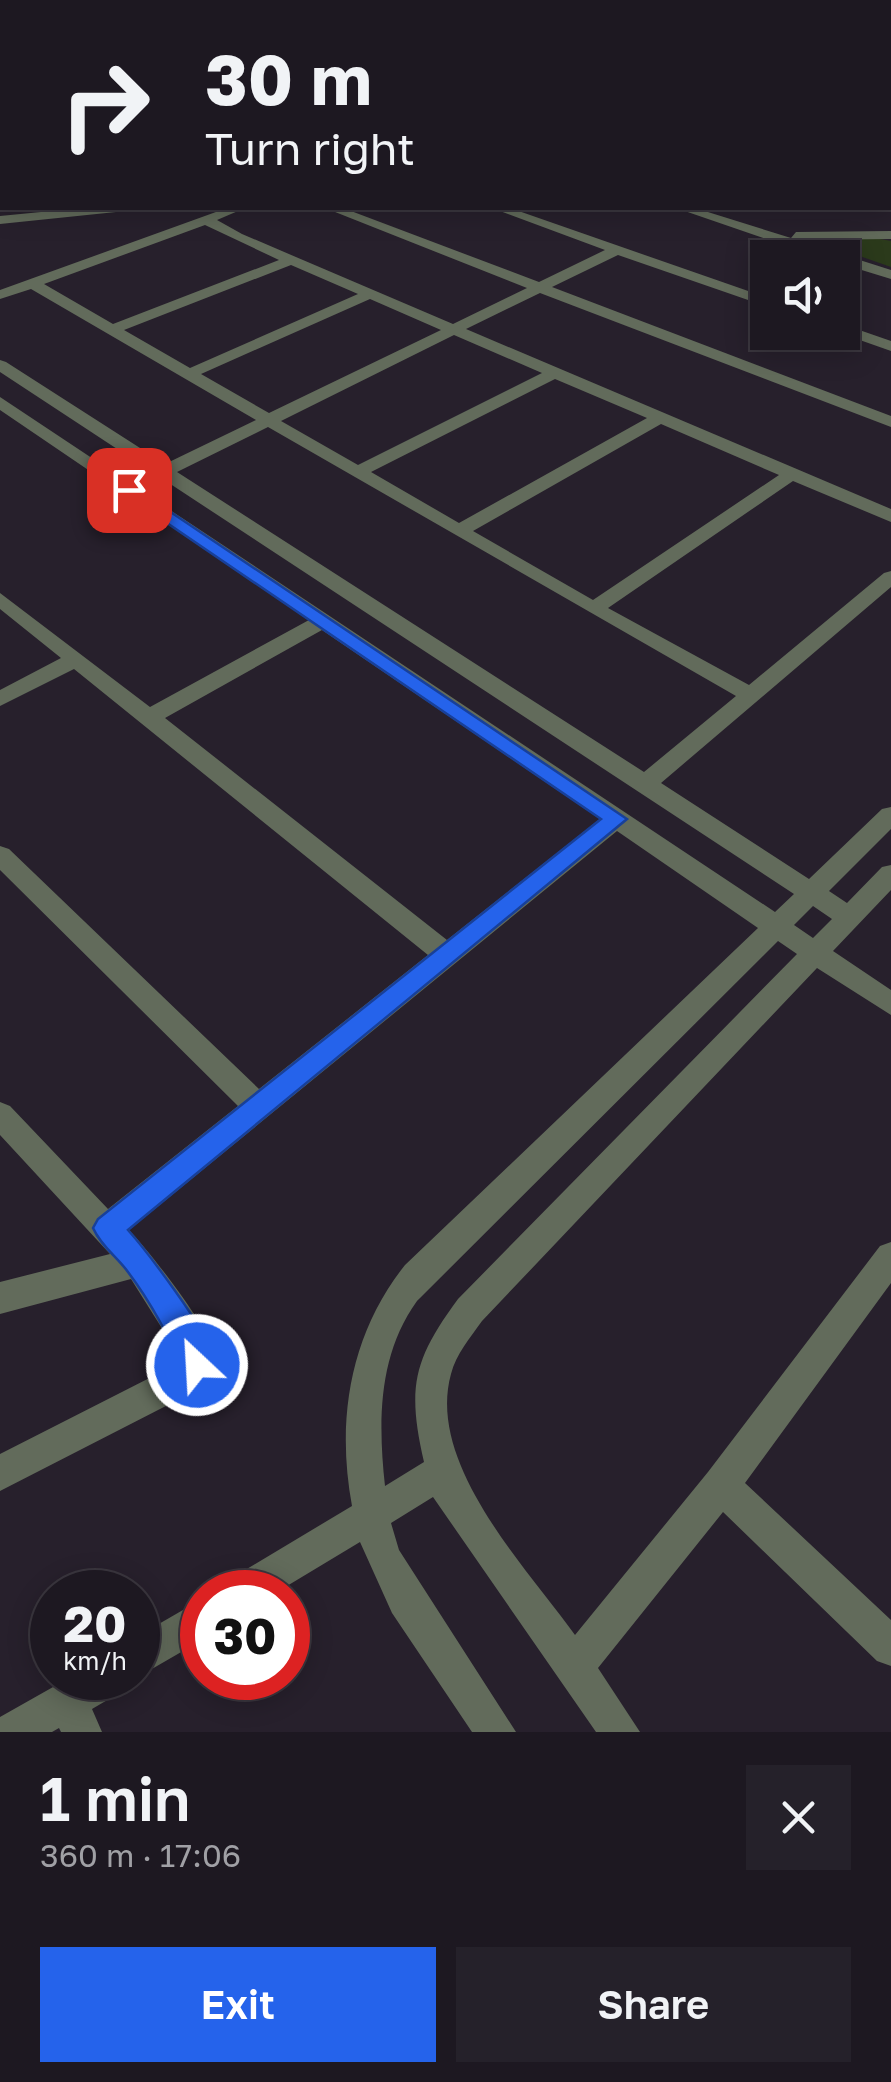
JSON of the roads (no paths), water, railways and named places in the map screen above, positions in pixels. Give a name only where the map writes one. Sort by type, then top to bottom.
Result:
[{"type":"street","points":[[0,220],[97,210]]},
{"type":"street","points":[[0,295],[232,210]]},
{"type":"street","points":[[337,210],[891,422]]},
{"type":"street","points":[[507,210],[750,296]]},
{"type":"street","points":[[690,210],[788,240]]},
{"type":"street","points":[[205,220],[891,516]]},
{"type":"street","points":[[776,236],[891,234]]},
{"type":"street","points":[[163,472],[616,250]]},
{"type":"street","points":[[111,330],[292,260]]},
{"type":"street","points":[[860,265],[891,275]]},
{"type":"street","points":[[32,284],[594,609],[751,694]]},
{"type":"street","points":[[189,374],[370,294]]},
{"type":"street","points":[[860,335],[891,346]]},
{"type":"street","points":[[0,365],[849,918]]},
{"type":"street","points":[[358,472],[554,373]]},
{"type":"street","points":[[0,402],[891,1004]]},
{"type":"street","points":[[459,531],[660,418]]},
{"type":"street","points":[[594,609],[793,473]]},
{"type":"street","points":[[644,786],[891,578]]},
{"type":"street","points":[[0,599],[74,661],[152,716],[447,955]]},
{"type":"street","points":[[152,716],[323,621]]},
{"type":"street","points":[[0,699],[74,661]]},
{"type":"street","points":[[496,1732],[393,1579],[378,1544],[371,1513],[364,1410],[373,1356],[393,1306],[416,1276],[891,816]]},
{"type":"street","points":[[108,1228],[616,819]]},
{"type":"street","points":[[0,855],[258,1108]]},
{"type":"street","points":[[620,1732],[448,1488],[430,1412],[432,1376],[448,1340],[470,1310],[891,874]]},
{"type":"street","points":[[0,1115],[138,1262],[196,1353],[197,1365],[189,1376],[0,1473]]},
{"type":"street","points":[[574,1667],[721,1486],[891,1257]]},
{"type":"street","points":[[0,1298],[138,1262]]},
{"type":"street","points":[[279,1570],[442,1471]]},
{"type":"street","points":[[721,1486],[891,1647]]},
{"type":"street","points":[[13,1732],[74,1717]]}]
